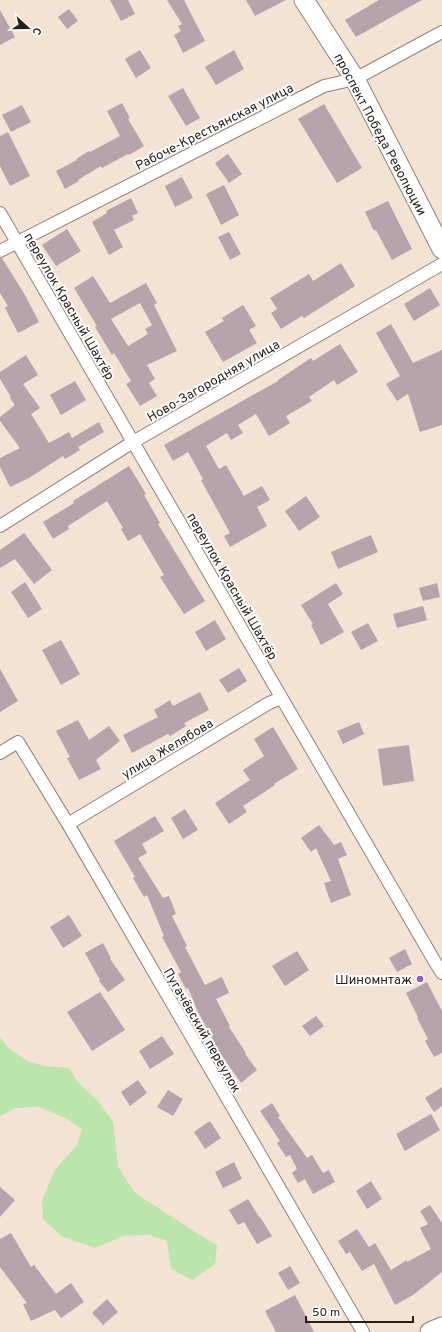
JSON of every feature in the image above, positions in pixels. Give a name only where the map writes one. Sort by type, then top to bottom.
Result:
[{"type":"main road","name":"проспект Победа Революции","points":[[304,0],[355,80],[442,249]]},
{"type":"main road","points":[[430,1332],[442,1327]]},
{"type":"street","name":"Рабоче-Крестьянская улица","points":[[0,251],[324,86],[355,80],[442,32]]},
{"type":"street","name":"переулок Красный Шахтёр","points":[[0,213],[442,973]]},
{"type":"street","name":"Ново-Загородняя улица","points":[[0,526],[133,442],[442,264]]},
{"type":"street","name":"улица Желябова","points":[[68,824],[269,703],[281,698]]},
{"type":"street","name":"Пугачёвский переулок","points":[[0,753],[18,742],[68,824],[363,1332]]},
{"type":"green space","points":[[0,1037],[7,1047],[29,1062],[46,1066],[69,1068],[77,1081],[98,1101],[113,1122],[118,1167],[135,1193],[217,1245],[215,1264],[192,1280],[171,1269],[167,1241],[150,1235],[123,1236],[95,1248],[61,1236],[43,1219],[42,1200],[55,1170],[77,1145],[82,1129],[67,1119],[40,1107],[15,1108],[0,1116]]},
{"type":"building","points":[[110,0],[128,0],[135,14],[121,21]]},
{"type":"building","points":[[167,0],[184,0],[205,41],[183,53],[174,35],[181,31],[178,26],[182,24]]},
{"type":"building","points":[[246,0],[286,0],[255,16]]},
{"type":"building","points":[[379,0],[422,0],[356,37],[345,20]]},
{"type":"building","points":[[69,9],[78,21],[67,29],[58,17]]},
{"type":"building","points":[[0,10],[15,37],[0,45]]},
{"type":"building","points":[[140,50],[151,68],[136,78],[125,59]]},
{"type":"building","points":[[234,50],[244,69],[216,85],[205,67]]},
{"type":"building","points":[[183,88],[200,118],[186,126],[168,96]]},
{"type":"building","points":[[122,103],[130,118],[128,119],[144,146],[102,168],[101,166],[65,189],[56,171],[77,160],[76,159],[89,151],[90,152],[120,136],[107,111]]},
{"type":"building","points":[[324,104],[362,168],[337,183],[298,119]]},
{"type":"building","points":[[22,105],[31,122],[11,132],[2,115]]},
{"type":"building","points":[[8,132],[30,176],[10,186],[0,166],[0,136]]},
{"type":"building","points":[[228,154],[242,174],[229,183],[215,163]]},
{"type":"building","points":[[182,177],[193,198],[175,207],[165,186]]},
{"type":"building","points":[[224,185],[239,215],[221,225],[206,194]]},
{"type":"building","points":[[131,198],[138,213],[132,216],[134,220],[114,230],[123,247],[109,255],[92,222],[107,213],[106,211]]},
{"type":"building","points":[[388,201],[412,249],[392,260],[376,230],[374,231],[365,212]]},
{"type":"building","points":[[67,229],[81,251],[56,266],[42,245]]},
{"type":"building","points":[[229,232],[241,254],[230,260],[218,237]]},
{"type":"building","points":[[0,258],[2,258],[25,295],[39,322],[18,333],[5,308],[8,306],[0,293]]},
{"type":"building","points":[[341,263],[355,286],[304,318],[302,316],[281,329],[271,313],[277,309],[270,298],[309,274],[313,281]]},
{"type":"building","points":[[93,276],[110,303],[146,283],[157,303],[154,305],[177,351],[147,365],[155,379],[149,383],[157,396],[140,406],[126,384],[131,381],[114,353],[112,355],[95,327],[97,326],[74,288]],"holes":[[[140,303],[152,325],[145,329],[148,334],[128,346],[111,319]]]},
{"type":"building","points":[[430,288],[440,305],[414,321],[404,304]]},
{"type":"building","points":[[243,305],[256,326],[249,330],[257,343],[223,362],[205,332],[224,321],[222,318]]},
{"type":"building","points":[[391,324],[413,363],[442,350],[442,425],[420,432],[408,394],[397,401],[386,384],[400,376],[376,333]]},
{"type":"building","points":[[340,344],[358,372],[337,385],[334,380],[309,397],[312,401],[286,416],[290,423],[269,436],[256,414],[238,425],[243,433],[231,440],[227,433],[206,446],[219,469],[226,465],[244,496],[262,486],[270,500],[257,507],[267,526],[230,547],[224,536],[230,533],[201,480],[203,479],[188,452],[173,461],[164,445],[278,381],[311,358],[313,361]]},
{"type":"building","points":[[26,355],[38,375],[23,384],[40,408],[31,414],[49,443],[69,432],[72,438],[99,422],[104,432],[78,447],[80,450],[65,459],[63,456],[29,478],[10,487],[0,467],[0,458],[20,448],[0,421],[0,417],[15,405],[0,379],[0,372]]},
{"type":"building","points":[[75,381],[86,400],[61,415],[50,395]]},
{"type":"building","points":[[129,466],[146,494],[144,495],[160,523],[158,524],[205,601],[184,614],[160,577],[164,575],[140,534],[128,541],[121,529],[123,528],[107,501],[68,526],[69,529],[53,539],[43,522],[74,503],[73,501]]},
{"type":"building","points":[[306,496],[320,517],[299,531],[285,511]]},
{"type":"building","points":[[24,533],[52,570],[34,584],[15,559],[0,568],[0,550]]},
{"type":"building","points":[[371,535],[378,552],[338,569],[331,552]]},
{"type":"building","points":[[25,582],[42,609],[28,618],[11,592]]},
{"type":"building","points":[[336,583],[343,594],[328,604],[344,632],[321,645],[311,625],[313,624],[301,605]]},
{"type":"building","points":[[437,583],[440,597],[423,601],[419,588]]},
{"type":"building","points":[[423,606],[427,620],[397,628],[393,614]]},
{"type":"building","points":[[215,620],[226,639],[206,651],[195,632]]},
{"type":"building","points":[[368,623],[378,641],[361,650],[351,632]]},
{"type":"building","points":[[61,640],[80,674],[61,685],[42,650]]},
{"type":"building","points":[[239,668],[247,681],[228,693],[219,680]]},
{"type":"building","points":[[0,669],[18,701],[0,712]]},
{"type":"building","points":[[200,692],[209,710],[184,723],[186,726],[170,736],[168,734],[132,753],[123,735],[158,717],[154,710],[170,700],[173,706]]},
{"type":"building","points":[[78,720],[89,740],[109,726],[120,741],[96,760],[101,769],[79,780],[67,758],[70,757],[56,731]]},
{"type":"building","points":[[359,722],[364,734],[343,744],[337,731]]},
{"type":"building","points":[[273,727],[298,769],[243,806],[247,812],[229,824],[215,803],[250,780],[243,770],[264,756],[254,739]]},
{"type":"building","points":[[409,745],[414,781],[383,786],[378,749]]},
{"type":"building","points":[[185,809],[198,830],[183,839],[171,818]]},
{"type":"building","points":[[155,816],[164,831],[142,844],[147,853],[138,858],[163,898],[169,896],[176,914],[172,916],[187,946],[185,947],[205,985],[222,977],[229,993],[216,999],[230,1026],[229,1027],[246,1053],[245,1054],[257,1070],[241,1083],[220,1053],[198,1012],[188,988],[186,989],[178,974],[181,972],[162,937],[164,936],[147,895],[144,897],[133,878],[135,877],[114,841]]},
{"type":"building","points":[[319,825],[334,845],[341,842],[347,855],[338,859],[351,895],[331,903],[324,883],[331,881],[316,848],[311,852],[301,838]]},
{"type":"building","points":[[69,915],[82,936],[63,948],[50,927]]},
{"type":"building","points":[[103,943],[111,958],[110,959],[125,980],[108,992],[99,981],[100,980],[85,953]]},
{"type":"building","points":[[405,949],[412,964],[397,972],[389,958]]},
{"type":"building","points":[[297,951],[309,970],[285,986],[272,966]]},
{"type":"building","points":[[427,982],[442,1011],[442,1053],[434,1057],[425,1041],[428,1039],[406,993]]},
{"type":"building","points":[[100,992],[125,1030],[92,1051],[67,1012]]},
{"type":"building","points":[[316,1016],[324,1026],[310,1036],[302,1026]]},
{"type":"building","points":[[162,1036],[174,1054],[150,1069],[139,1051]]},
{"type":"building","points":[[138,1080],[147,1093],[130,1106],[121,1092]]},
{"type":"building","points":[[442,1087],[442,1106],[434,1112],[425,1098]]},
{"type":"building","points":[[168,1090],[183,1099],[173,1116],[157,1107]]},
{"type":"building","points":[[272,1103],[280,1116],[278,1117],[307,1158],[312,1155],[323,1173],[329,1170],[335,1182],[313,1194],[305,1179],[298,1183],[292,1173],[297,1169],[290,1155],[286,1157],[277,1143],[280,1141],[260,1111]]},
{"type":"building","points":[[431,1114],[440,1130],[405,1151],[396,1134]]},
{"type":"building","points":[[210,1121],[221,1138],[205,1149],[194,1132]]},
{"type":"building","points":[[234,1162],[242,1179],[223,1188],[215,1172]]},
{"type":"building","points":[[371,1181],[382,1199],[367,1209],[356,1191]]},
{"type":"building","points":[[0,1187],[15,1200],[0,1217]]},
{"type":"building","points":[[248,1199],[272,1236],[257,1244],[244,1222],[238,1225],[229,1210]]},
{"type":"building","points":[[430,1205],[442,1223],[442,1272],[413,1295],[395,1305],[374,1264],[362,1271],[350,1252],[346,1254],[338,1241],[357,1229],[369,1247],[375,1243],[391,1270],[407,1260],[407,1262],[431,1249],[420,1228],[428,1224],[420,1211]]},
{"type":"building","points":[[11,1233],[31,1267],[34,1265],[56,1294],[71,1283],[84,1302],[61,1318],[55,1310],[31,1321],[23,1304],[27,1303],[0,1267],[0,1239]]},
{"type":"building","points":[[290,1266],[300,1283],[288,1290],[278,1273]]},
{"type":"building","points":[[295,1295],[314,1332],[276,1332],[265,1311]]},
{"type":"building","points":[[107,1299],[118,1312],[103,1325],[92,1313]]},
{"type":"place","name":"Шиномнтаж","points":[[420,979]]}]
